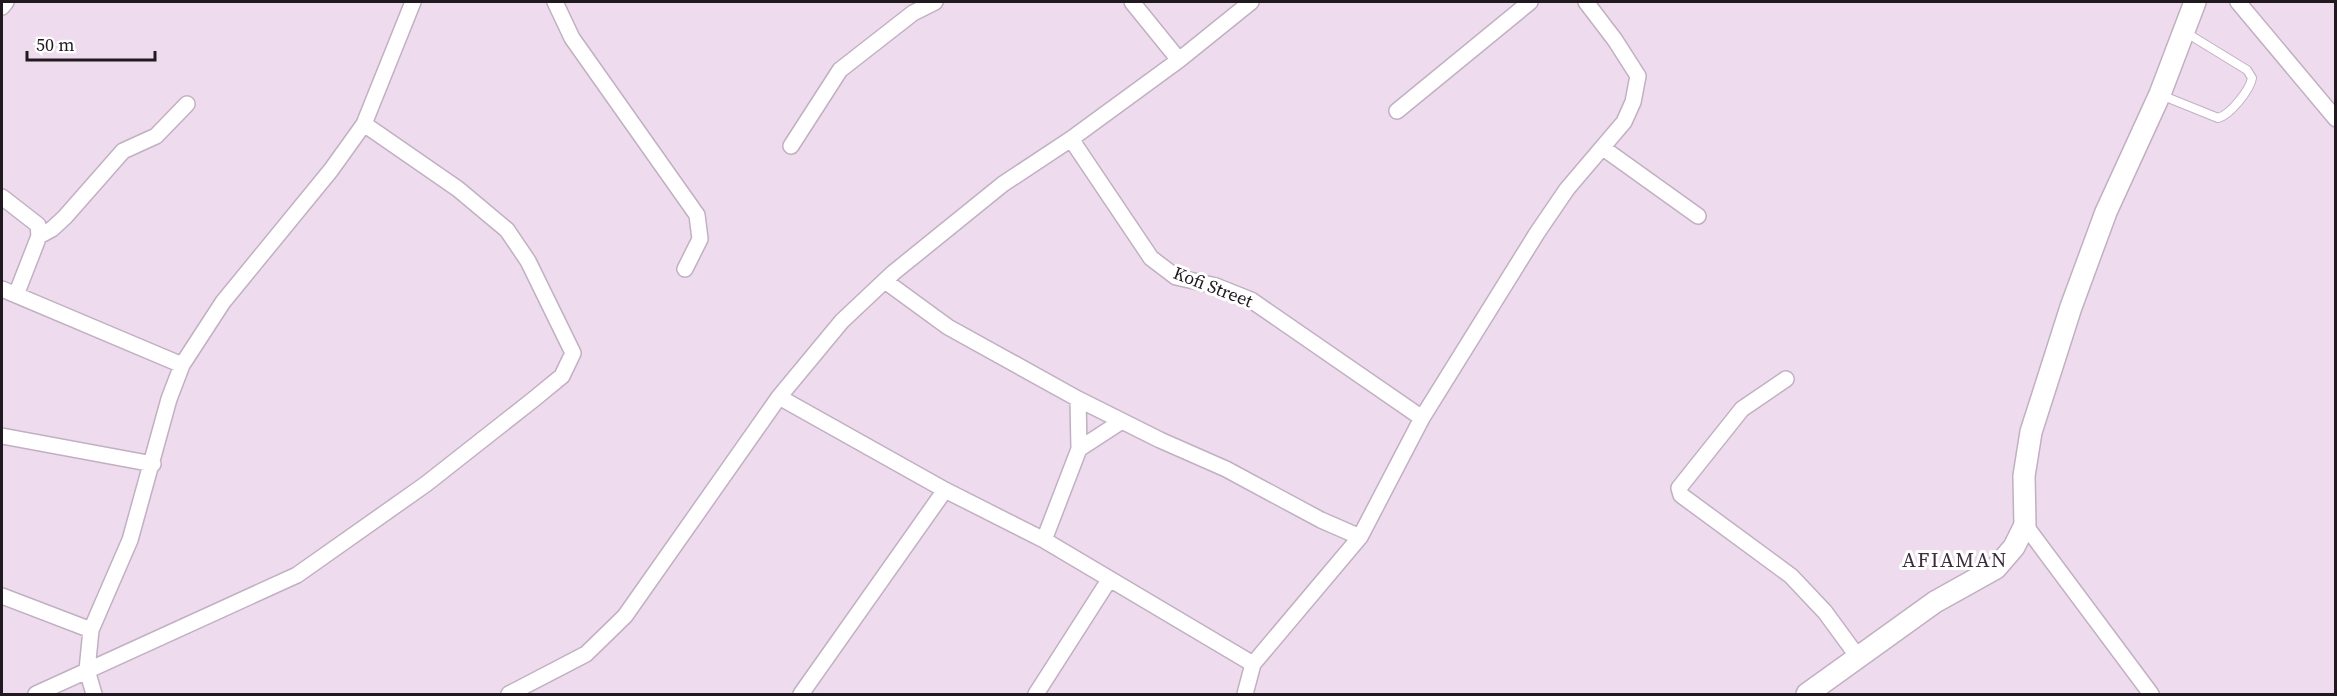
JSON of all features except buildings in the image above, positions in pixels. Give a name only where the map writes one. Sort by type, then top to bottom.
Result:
[{"type":"street","points":[[2,7],[6,2]]},
{"type":"street","points":[[94,694],[87,670],[91,630],[130,540],[153,464],[169,399],[182,365],[223,302],[331,170],[364,124],[413,2]]},
{"type":"street","points":[[555,2],[572,38],[697,215],[700,239],[685,269]]},
{"type":"street","points":[[791,146],[840,70],[913,14],[935,2]]},
{"type":"street","points":[[1132,2],[1179,60]]},
{"type":"street","points":[[509,694],[586,654],[625,616],[779,397],[842,321],[885,281],[1003,184],[1071,140],[1179,60],[1251,2]]},
{"type":"street","points":[[1397,111],[1530,2]]},
{"type":"street","points":[[1245,694],[1253,664],[1360,537],[1422,418],[1537,233],[1567,189],[1624,122],[1633,102],[1638,76],[1615,40],[1586,2]]},
{"type":"street","points":[[1807,694],[1935,602],[1996,568],[2014,548],[2025,525],[2024,476],[2031,432],[2071,308],[2106,212],[2160,94],[2195,2]]},
{"type":"street","points":[[2238,2],[2336,119]]},
{"type":"street","points":[[39,236],[52,229],[65,217],[123,151],[156,136],[187,104]]},
{"type":"street","points":[[36,694],[297,574],[426,484],[534,399],[569,366],[573,353],[518,242],[458,189],[364,124]]},
{"type":"street","name":"Kofi Street","points":[[1071,140],[1151,258],[1176,276],[1216,286],[1251,300],[1422,418]]},
{"type":"street","points":[[1603,148],[1698,216]]},
{"type":"street","points":[[2,197],[38,225],[39,236],[16,295]]},
{"type":"street","points":[[885,281],[948,327],[1078,399],[1122,422],[1226,469],[1321,520],[1360,537]]},
{"type":"street","points":[[2,289],[182,365]]},
{"type":"street","points":[[1786,379],[1742,409],[1679,488],[1681,495],[1791,576],[1825,612],[1858,657]]},
{"type":"street","points":[[779,397],[945,490],[1044,540],[1253,664]]},
{"type":"street","points":[[1044,540],[1079,449],[1078,399]]},
{"type":"street","points":[[1079,449],[1122,422]]},
{"type":"street","points":[[2,436],[153,464]]},
{"type":"street","points":[[801,694],[945,490]]},
{"type":"street","points":[[2025,525],[2151,694]]},
{"type":"street","points":[[1036,694],[1109,580]]},
{"type":"street","points":[[2,596],[91,630]]},
{"type":"lane","points":[[2160,94],[2218,118],[2226,114],[2251,85],[2252,78],[2247,70],[2184,31]]},
{"type":"district","name":"AFIAMAN","points":[[1955,560]]}]
